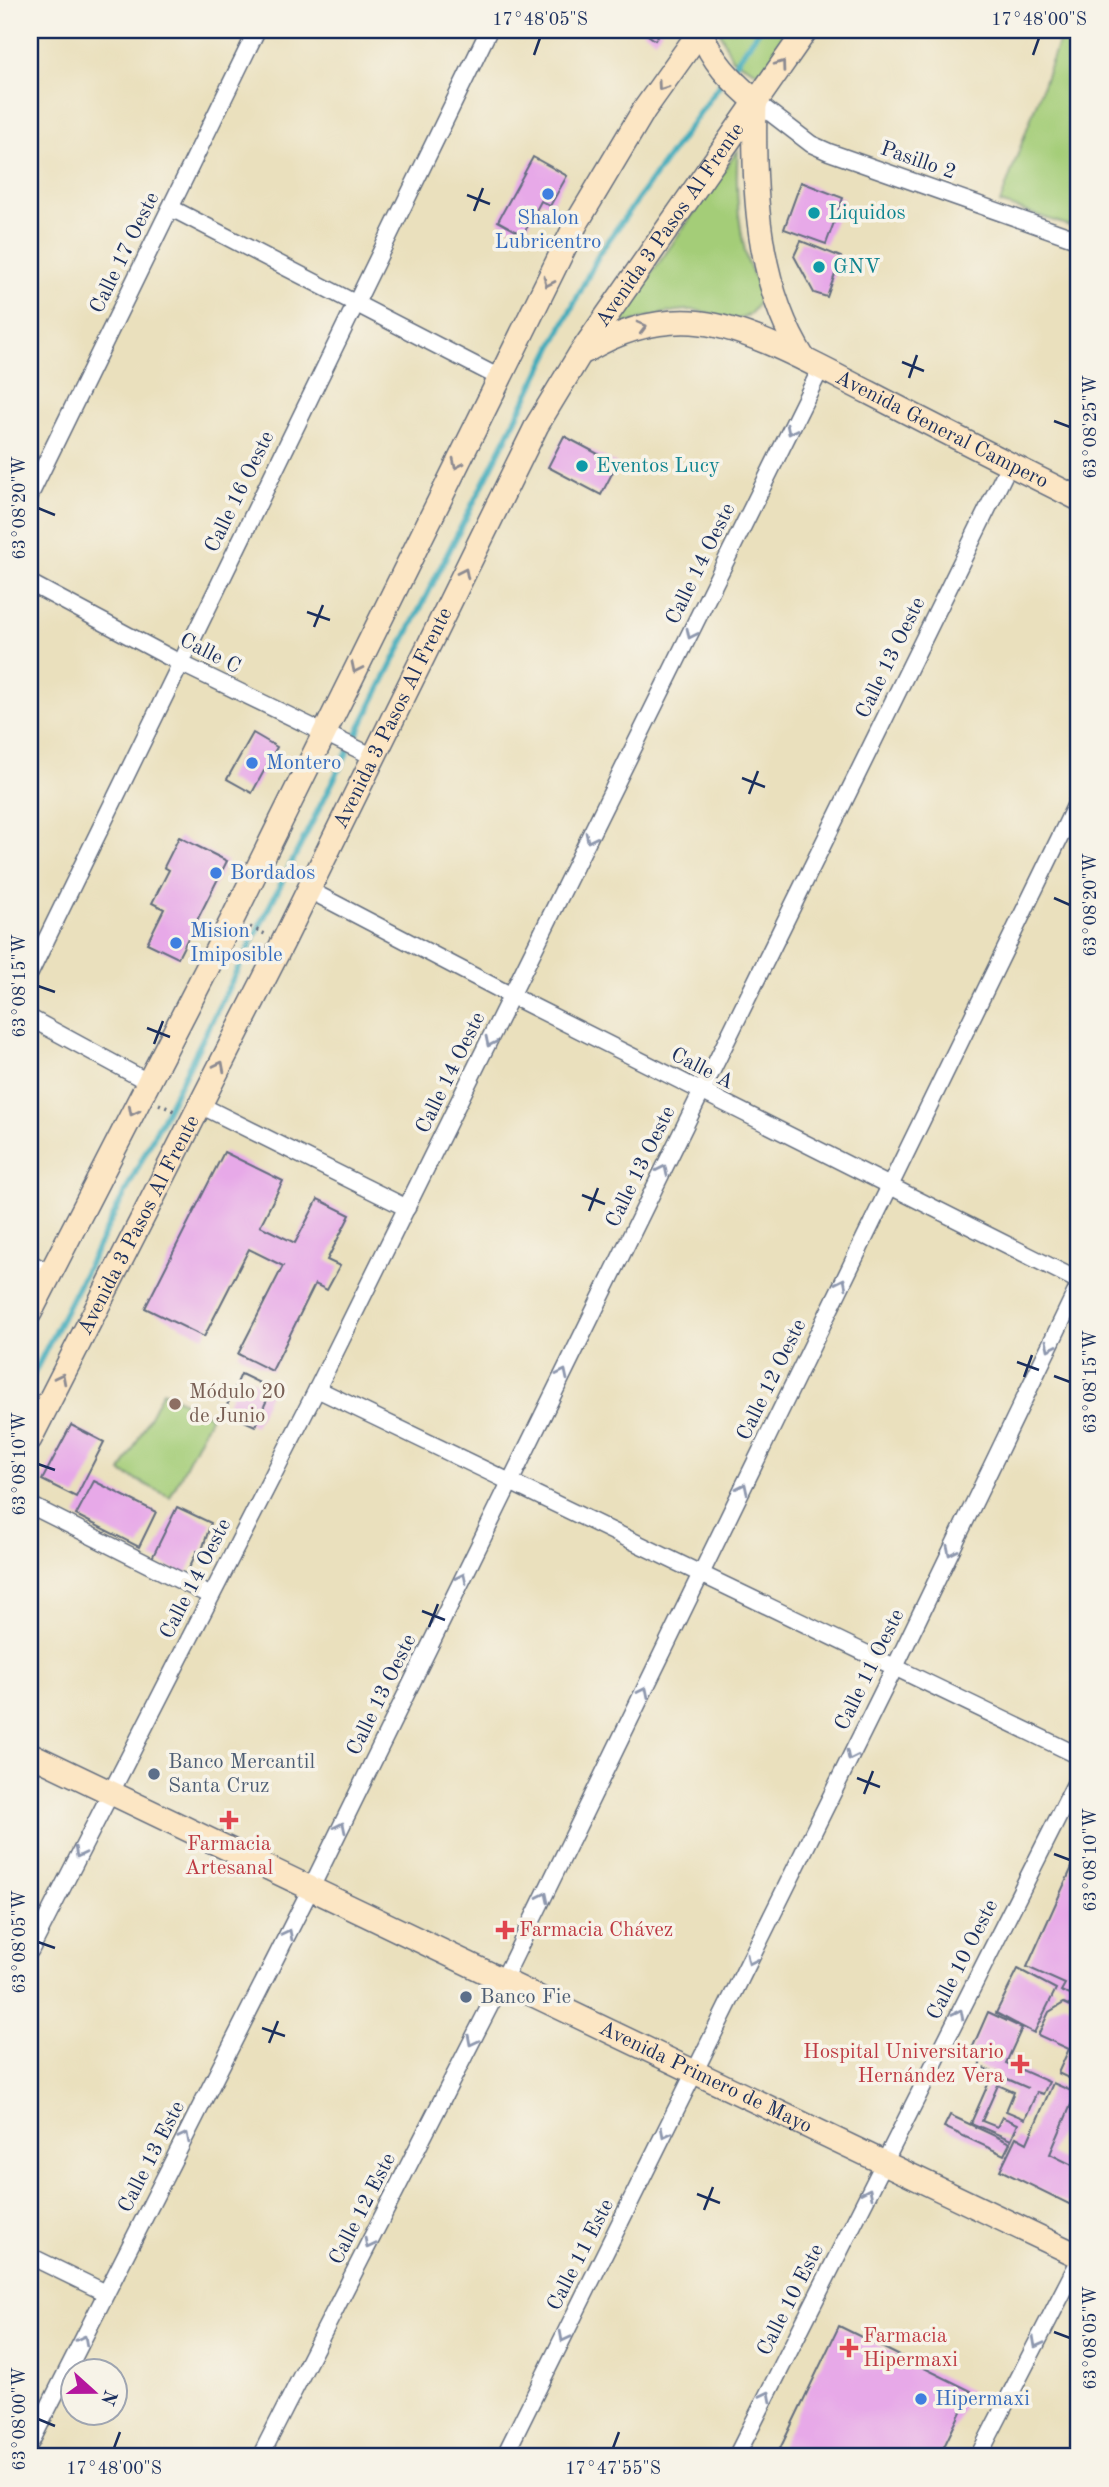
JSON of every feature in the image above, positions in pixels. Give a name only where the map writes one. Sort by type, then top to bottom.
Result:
[{"type":"main road","points":[[701,30],[709,52],[720,69],[748,95],[759,226],[787,332],[812,364]]},
{"type":"main road","points":[[30,1313],[40,1268],[148,1083],[333,738],[500,378],[576,225],[644,110],[701,30]]},
{"type":"main road","name":"Avenida 3 Pasos Al Frente","points":[[30,1439],[309,890],[366,753],[537,425],[748,95],[806,30]]},
{"type":"main road","name":"Avenida General Campero","points":[[580,354],[615,334],[653,324],[693,322],[732,329],[812,364],[1079,499]]},
{"type":"main road","name":"Avenida Primero de Mayo","points":[[30,1754],[1079,2258]]},
{"type":"street","name":"Calle 17 Oeste","points":[[30,495],[257,30]]},
{"type":"street","name":"Calle 16 Oeste","points":[[30,973],[489,30]]},
{"type":"street","name":"Pasillo 2","points":[[748,95],[811,144],[829,152],[1079,240]]},
{"type":"street","points":[[171,208],[500,378]]},
{"type":"street","name":"Calle 14 Oeste","points":[[30,1951],[317,1389],[512,996],[812,364]]},
{"type":"street","name":"Calle 13 Oeste","points":[[311,1888],[1009,464]]},
{"type":"street","name":"Calle C","points":[[30,583],[180,663],[366,753]]},
{"type":"street","name":"Calle 12 Oeste","points":[[503,1980],[1079,798]]},
{"type":"street","name":"Calle A","points":[[309,890],[512,996],[1079,1283]]},
{"type":"street","points":[[30,1018],[148,1083]]},
{"type":"street","points":[[200,1105],[407,1208]]},
{"type":"street","name":"Calle 11 Oeste","points":[[696,2072],[895,1667],[1079,1283]]},
{"type":"street","points":[[317,1389],[1079,1756]]},
{"type":"street","points":[[30,1505],[211,1596]]},
{"type":"street","name":"Calle 10 Oeste","points":[[883,2162],[1079,1776]]},
{"type":"street","name":"Calle 13 Este","points":[[30,2444],[311,1888]]},
{"type":"street","name":"Calle 12 Este","points":[[260,2457],[503,1980]]},
{"type":"street","name":"Calle 11 Este","points":[[504,2457],[696,2072]]},
{"type":"street","name":"Calle 10 Este","points":[[736,2457],[883,2162]]},
{"type":"street","points":[[30,2256],[106,2293]]},
{"type":"street","points":[[978,2457],[1079,2258]]},
{"type":"path","points":[[251,928],[271,937]]},
{"type":"green space","points":[[719,30],[793,30],[761,74],[732,59]]},
{"type":"green space","points":[[1063,30],[1079,30],[1079,229],[1000,203]]},
{"type":"green space","points":[[738,150],[737,190],[741,230],[747,260],[759,291],[754,309],[739,319],[698,310],[682,310],[614,327]]},
{"type":"green space","points":[[163,1391],[211,1416],[170,1497],[121,1472]]},
{"type":"building","points":[[641,30],[662,30],[655,40]]},
{"type":"building","points":[[533,157],[567,176],[550,206],[541,201],[523,235],[498,221]]},
{"type":"building","name":"Liquidos","points":[[801,182],[843,198],[826,244],[784,229]]},
{"type":"building","name":"GNV","points":[[801,241],[841,257],[827,297],[814,293],[794,256]]},
{"type":"building","name":"Eventos Lucy","points":[[564,436],[617,464],[601,495],[548,467]]},
{"type":"building","name":"Montero","points":[[253,733],[277,747],[252,793],[227,779]]},
{"type":"building","points":[[179,837],[227,861],[178,958],[147,943],[164,909],[152,903],[169,870],[164,867]]},
{"type":"building","points":[[224,1152],[283,1181],[260,1226],[295,1243],[318,1199],[350,1215],[327,1260],[340,1266],[327,1290],[315,1284],[272,1371],[238,1354],[283,1266],[249,1249],[204,1337],[145,1308]]},
{"type":"building","points":[[241,1374],[272,1389],[255,1426],[224,1412]]},
{"type":"building","points":[[71,1425],[104,1442],[76,1497],[42,1480]]},
{"type":"building","points":[[94,1481],[156,1512],[139,1547],[76,1515]]},
{"type":"building","points":[[177,1507],[211,1523],[201,1553],[197,1551],[186,1575],[152,1558]]},
{"type":"building","points":[[1073,1865],[1079,1868],[1079,1970],[1075,1980],[1079,1982],[1079,1999],[1061,1991],[1065,1984],[1027,1967]]},
{"type":"building","points":[[1018,1969],[1056,1989],[1034,2033],[996,2013]]},
{"type":"building","points":[[1064,2003],[1079,2010],[1079,2083],[1058,2073],[1069,2049],[1038,2035],[1049,2012]]},
{"type":"building","points":[[988,2012],[1022,2028],[1006,2063],[1049,2082],[1043,2094],[1037,2092],[1025,2119],[1006,2111],[1014,2092],[998,2085],[982,2121],[997,2127],[1002,2117],[1018,2124],[1011,2140],[971,2123],[993,2073],[1028,2088],[979,2066],[983,2056],[971,2051]]},
{"type":"building","points":[[1053,2083],[1076,2093],[1050,2154],[1074,2166],[1079,2157],[1079,2209],[1000,2170],[1016,2137],[1027,2143]]},
{"type":"building","points":[[950,2115],[1010,2143],[1004,2155],[944,2127]]},
{"type":"building","points":[[839,2326],[971,2391],[939,2457],[776,2457]]},
{"type":"waterway","points":[[730,71],[759,30]]},
{"type":"waterway","points":[[30,1381],[600,252],[723,80]]},
{"type":"place","name":"Shalon Lubricentro","points":[[548,194]]},
{"type":"place","name":"Liquidos","points":[[814,213]]},
{"type":"place","name":"GNV","points":[[819,267]]},
{"type":"place","name":"Eventos Lucy","points":[[582,466]]},
{"type":"place","name":"Montero","points":[[252,763]]},
{"type":"place","name":"Bordados","points":[[216,873]]},
{"type":"place","name":"Mision Imiposible","points":[[176,943]]},
{"type":"place","name":"Módulo 20 de Junio","points":[[175,1404]]},
{"type":"place","name":"Banco Mercantil Santa Cruz","points":[[154,1774]]},
{"type":"place","name":"Farmacia Artesanal","points":[[229,1820]]},
{"type":"place","name":"Farmacia Chávez","points":[[505,1930]]},
{"type":"place","name":"Banco Fie","points":[[466,1997]]},
{"type":"place","name":"Hospital Universitario Hernández Vera","points":[[1020,2064]]},
{"type":"place","name":"Farmacia Hipermaxi","points":[[849,2348]]},
{"type":"place","name":"Hipermaxi","points":[[921,2399]]}]
